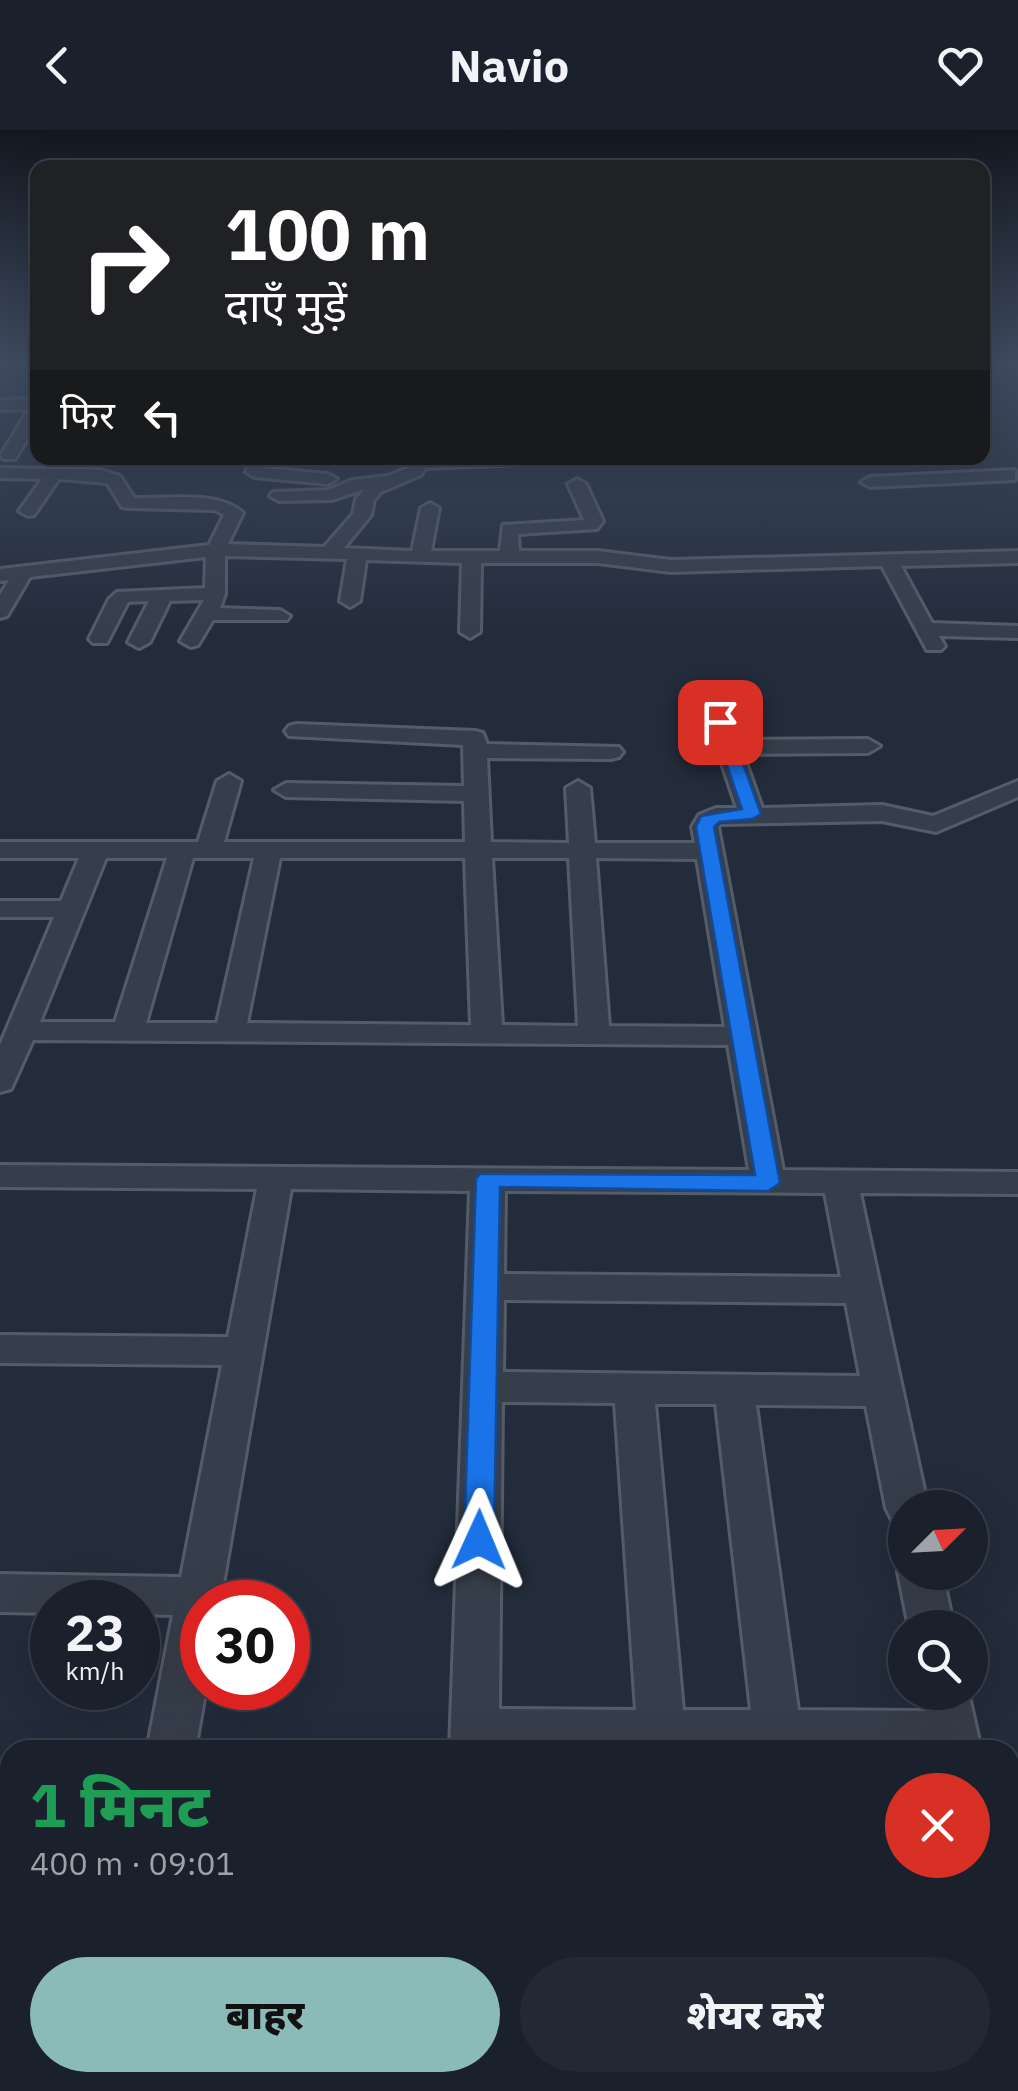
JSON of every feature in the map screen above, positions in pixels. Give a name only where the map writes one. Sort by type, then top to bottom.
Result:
[{"type":"street","points":[[5,455],[30,454]]},
{"type":"street","points":[[990,462],[1017,475]]},
{"type":"street","points":[[115,465],[117,483],[128,504],[218,505],[234,513],[216,550],[211,604],[190,640]]},
{"type":"street","points":[[256,465],[254,472],[352,485],[391,480]]},
{"type":"street","points":[[330,550],[362,515],[370,493],[415,471],[419,465]]},
{"type":"street","points":[[28,511],[54,472]]},
{"type":"street","points":[[0,473],[93,474],[117,483],[216,486]]},
{"type":"street","points":[[870,482],[1017,475]]},
{"type":"street","points":[[510,556],[509,529],[594,521],[576,484]]},
{"type":"street","points":[[281,520],[288,496],[332,496],[352,485]]},
{"type":"street","points":[[420,557],[430,508]]},
{"type":"street","points":[[0,575],[216,550],[330,550],[420,557],[598,557],[670,566],[1018,557]]},
{"type":"street","points":[[350,601],[358,553]]},
{"type":"street","points":[[470,632],[472,557]]},
{"type":"street","points":[[886,558],[929,637],[1018,632]]},
{"type":"street","points":[[0,612],[22,574]]},
{"type":"street","points":[[138,642],[163,594]]},
{"type":"street","points":[[100,639],[118,599],[163,594],[280,616]]},
{"type":"street","points":[[720,722],[752,814]]},
{"type":"street","points":[[298,731],[467,734],[475,738],[487,1032]]},
{"type":"street","points":[[729,748],[868,746]]},
{"type":"street","points":[[478,752],[612,752]]},
{"type":"street","points":[[128,1032],[196,849],[229,781]]},
{"type":"street","points":[[578,788],[594,1033]]},
{"type":"street","points":[[768,1183],[705,827],[708,820],[752,814],[896,813],[936,824],[1018,788]]},
{"type":"street","points":[[286,790],[478,794]]},
{"type":"street","points":[[230,1032],[269,848]]},
{"type":"street","points":[[0,1082],[96,849]]},
{"type":"street","points":[[0,850],[709,851]]},
{"type":"street","points":[[0,909],[73,909]]},
{"type":"street","points":[[22,1031],[742,1036]]},
{"type":"street","points":[[0,1176],[1018,1183]]},
{"type":"street","points":[[202,1580],[276,1178]]},
{"type":"street","points":[[488,1179],[474,1740],[952,1725]]},
{"type":"street","points":[[840,1182],[903,1490]]},
{"type":"street","points":[[485,1287],[862,1290]]},
{"type":"street","points":[[0,1349],[245,1352]]},
{"type":"street","points":[[483,1387],[883,1391]]},
{"type":"street","points":[[634,1388],[661,1732]]},
{"type":"street","points":[[734,1389],[776,1732]]},
{"type":"street","points":[[0,1593],[180,1596]]},
{"type":"street","points":[[173,1740],[180,1700]]},
{"type":"route","points":[[479,1540],[488,1179],[768,1183],[705,827],[716,816],[752,814],[720,722]]}]
